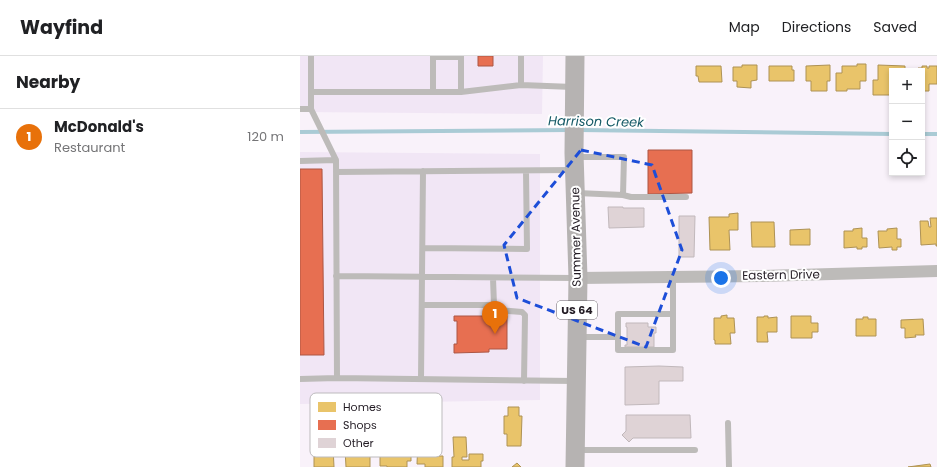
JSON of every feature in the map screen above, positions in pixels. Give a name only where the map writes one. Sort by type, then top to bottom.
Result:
[{"type":"main road","name":"Summer Avenue","points":[[575,56],[575,193],[578,278],[575,458]]},
{"type":"street","name":"Eastern Drive","points":[[578,278],[762,276],[937,271]]},
{"type":"lane","points":[[311,56],[312,110],[336,160],[337,378]]},
{"type":"lane","points":[[433,92],[433,57],[460,56],[461,92]]},
{"type":"lane","points":[[521,56],[521,86]]},
{"type":"lane","points":[[311,92],[461,92],[521,86],[575,95]]},
{"type":"lane","points":[[300,109],[312,110]]},
{"type":"lane","points":[[336,172],[526,171],[575,160],[624,157],[623,195]]},
{"type":"lane","points":[[300,161],[336,160]]},
{"type":"lane","points":[[421,379],[423,171]]},
{"type":"lane","points":[[423,248],[527,249],[526,171]]},
{"type":"lane","points":[[575,193],[623,195],[631,197],[686,197]]},
{"type":"lane","points":[[336,276],[578,278]]},
{"type":"lane","points":[[673,277],[673,314],[673,350],[618,350],[618,314],[673,314]]},
{"type":"lane","points":[[494,278],[494,305],[497,310],[522,312],[525,315],[524,380]]},
{"type":"lane","points":[[422,305],[494,305]]},
{"type":"lane","points":[[577,337],[618,337]]},
{"type":"lane","points":[[300,379],[337,378],[576,381]]},
{"type":"lane","points":[[728,423],[729,467]]},
{"type":"lane","points":[[575,458],[695,450]]},
{"type":"highlighted area","points":[[581,150],[652,165],[682,250],[646,347],[517,298],[504,245]]},
{"type":"shaded area","points":[[300,56],[543,56],[542,114],[300,112]]},
{"type":"shaded area","points":[[300,152],[540,154],[540,400],[442,402],[442,393],[310,393],[310,404],[300,404]]},
{"type":"building: Homes","points":[[857,64],[866,64],[866,81],[860,81],[860,89],[836,91],[836,73],[842,73],[842,66],[857,66]]},
{"type":"building: Homes","points":[[742,65],[757,65],[757,80],[751,81],[751,88],[737,87],[737,81],[733,81],[733,67],[742,67]]},
{"type":"building: Homes","points":[[830,65],[830,81],[827,81],[827,91],[811,91],[811,81],[806,81],[806,66]]},
{"type":"building: Homes","points":[[878,65],[905,66],[905,68],[889,68],[889,95],[873,95],[873,80],[878,80]]},
{"type":"building: Homes","points":[[696,66],[721,66],[722,82],[699,82],[698,76],[696,76]]},
{"type":"building: Homes","points":[[769,66],[792,66],[792,70],[794,70],[794,81],[769,81]]},
{"type":"building: Homes","points":[[922,66],[927,66],[927,68],[929,68],[929,66],[937,66],[937,84],[929,84],[929,91],[925,91],[925,68],[922,68]]},
{"type":"building: Homes","points":[[738,213],[738,230],[729,230],[730,250],[710,250],[709,217],[729,217],[729,214]]},
{"type":"building: Homes","points":[[930,218],[937,218],[937,246],[936,244],[921,245],[920,221],[928,221],[929,227],[931,227]]},
{"type":"building: Homes","points":[[751,222],[774,222],[775,247],[752,247]]},
{"type":"building: Homes","points":[[862,228],[862,238],[867,238],[867,247],[862,247],[862,249],[857,249],[857,247],[844,248],[844,231],[853,231],[853,229]]},
{"type":"building: Homes","points":[[897,228],[897,239],[901,239],[901,247],[897,247],[897,250],[892,250],[892,247],[879,248],[878,231],[887,231],[887,229]]},
{"type":"building: Homes","points":[[810,229],[810,245],[790,245],[790,230]]},
{"type":"building: Homes","points":[[727,315],[727,318],[734,318],[735,333],[730,333],[731,344],[715,344],[714,318],[721,318],[721,316]]},
{"type":"building: Homes","points":[[768,316],[768,318],[777,317],[777,332],[767,332],[768,342],[757,342],[757,317]]},
{"type":"building: Homes","points":[[791,316],[811,316],[811,323],[818,323],[818,332],[812,332],[812,338],[791,338]]},
{"type":"building: Homes","points":[[863,317],[868,317],[868,319],[876,319],[876,336],[856,336],[856,319],[863,319]]},
{"type":"building: Homes","points":[[923,319],[924,335],[915,335],[916,337],[905,338],[905,328],[901,328],[901,320]]},
{"type":"building: Homes","points":[[508,407],[519,407],[519,416],[522,416],[521,446],[507,446],[507,434],[504,434],[504,416],[508,416]]},
{"type":"building: Homes","points":[[453,437],[466,437],[467,457],[462,457],[462,460],[469,460],[469,454],[483,454],[481,467],[452,467],[452,457],[454,457]]},
{"type":"building: Homes","points":[[443,456],[443,467],[425,467],[425,464],[417,464],[417,457]]},
{"type":"building: Homes","points":[[314,457],[334,457],[334,467],[314,467]]},
{"type":"building: Homes","points":[[345,457],[370,457],[370,467],[346,467]]},
{"type":"building: Homes","points":[[380,457],[411,457],[411,461],[407,461],[407,467],[380,466]]},
{"type":"building: Homes","points":[[517,463],[521,467],[512,467]]},
{"type":"building: Homes","points":[[930,464],[931,467],[908,467]]},
{"type":"building: Shops","points":[[478,56],[493,56],[493,66],[478,66]]},
{"type":"building: Shops","points":[[648,150],[692,150],[692,193],[648,194]]},
{"type":"building: Shops","points":[[300,169],[322,169],[324,355],[300,355]]},
{"type":"building: Shops","points":[[454,316],[507,316],[507,349],[489,349],[489,352],[454,353],[454,344],[457,344],[457,321],[454,321]]},
{"type":"building: Other","points":[[608,207],[644,208],[644,227],[609,228]]},
{"type":"building: Other","points":[[679,216],[695,216],[694,257],[679,257]]},
{"type":"building: Other","points":[[626,323],[648,323],[648,327],[656,327],[656,333],[654,333],[654,347],[625,347],[625,345],[627,345]]},
{"type":"building: Other","points":[[625,367],[683,367],[683,381],[659,381],[659,404],[625,405]]},
{"type":"building: Other","points":[[626,415],[690,415],[691,438],[633,438],[629,442],[622,435],[626,431]]},
{"type":"waterway","name":"Harrison Creek","points":[[300,132],[570,130]]},
{"type":"waterway","name":"Harrison Creek","points":[[578,130],[889,134]]},
{"type":"waterway","name":"Harrison Creek","points":[[925,134],[937,134]]},
{"type":"place","name":"McDonald's","points":[[495,334]]}]
